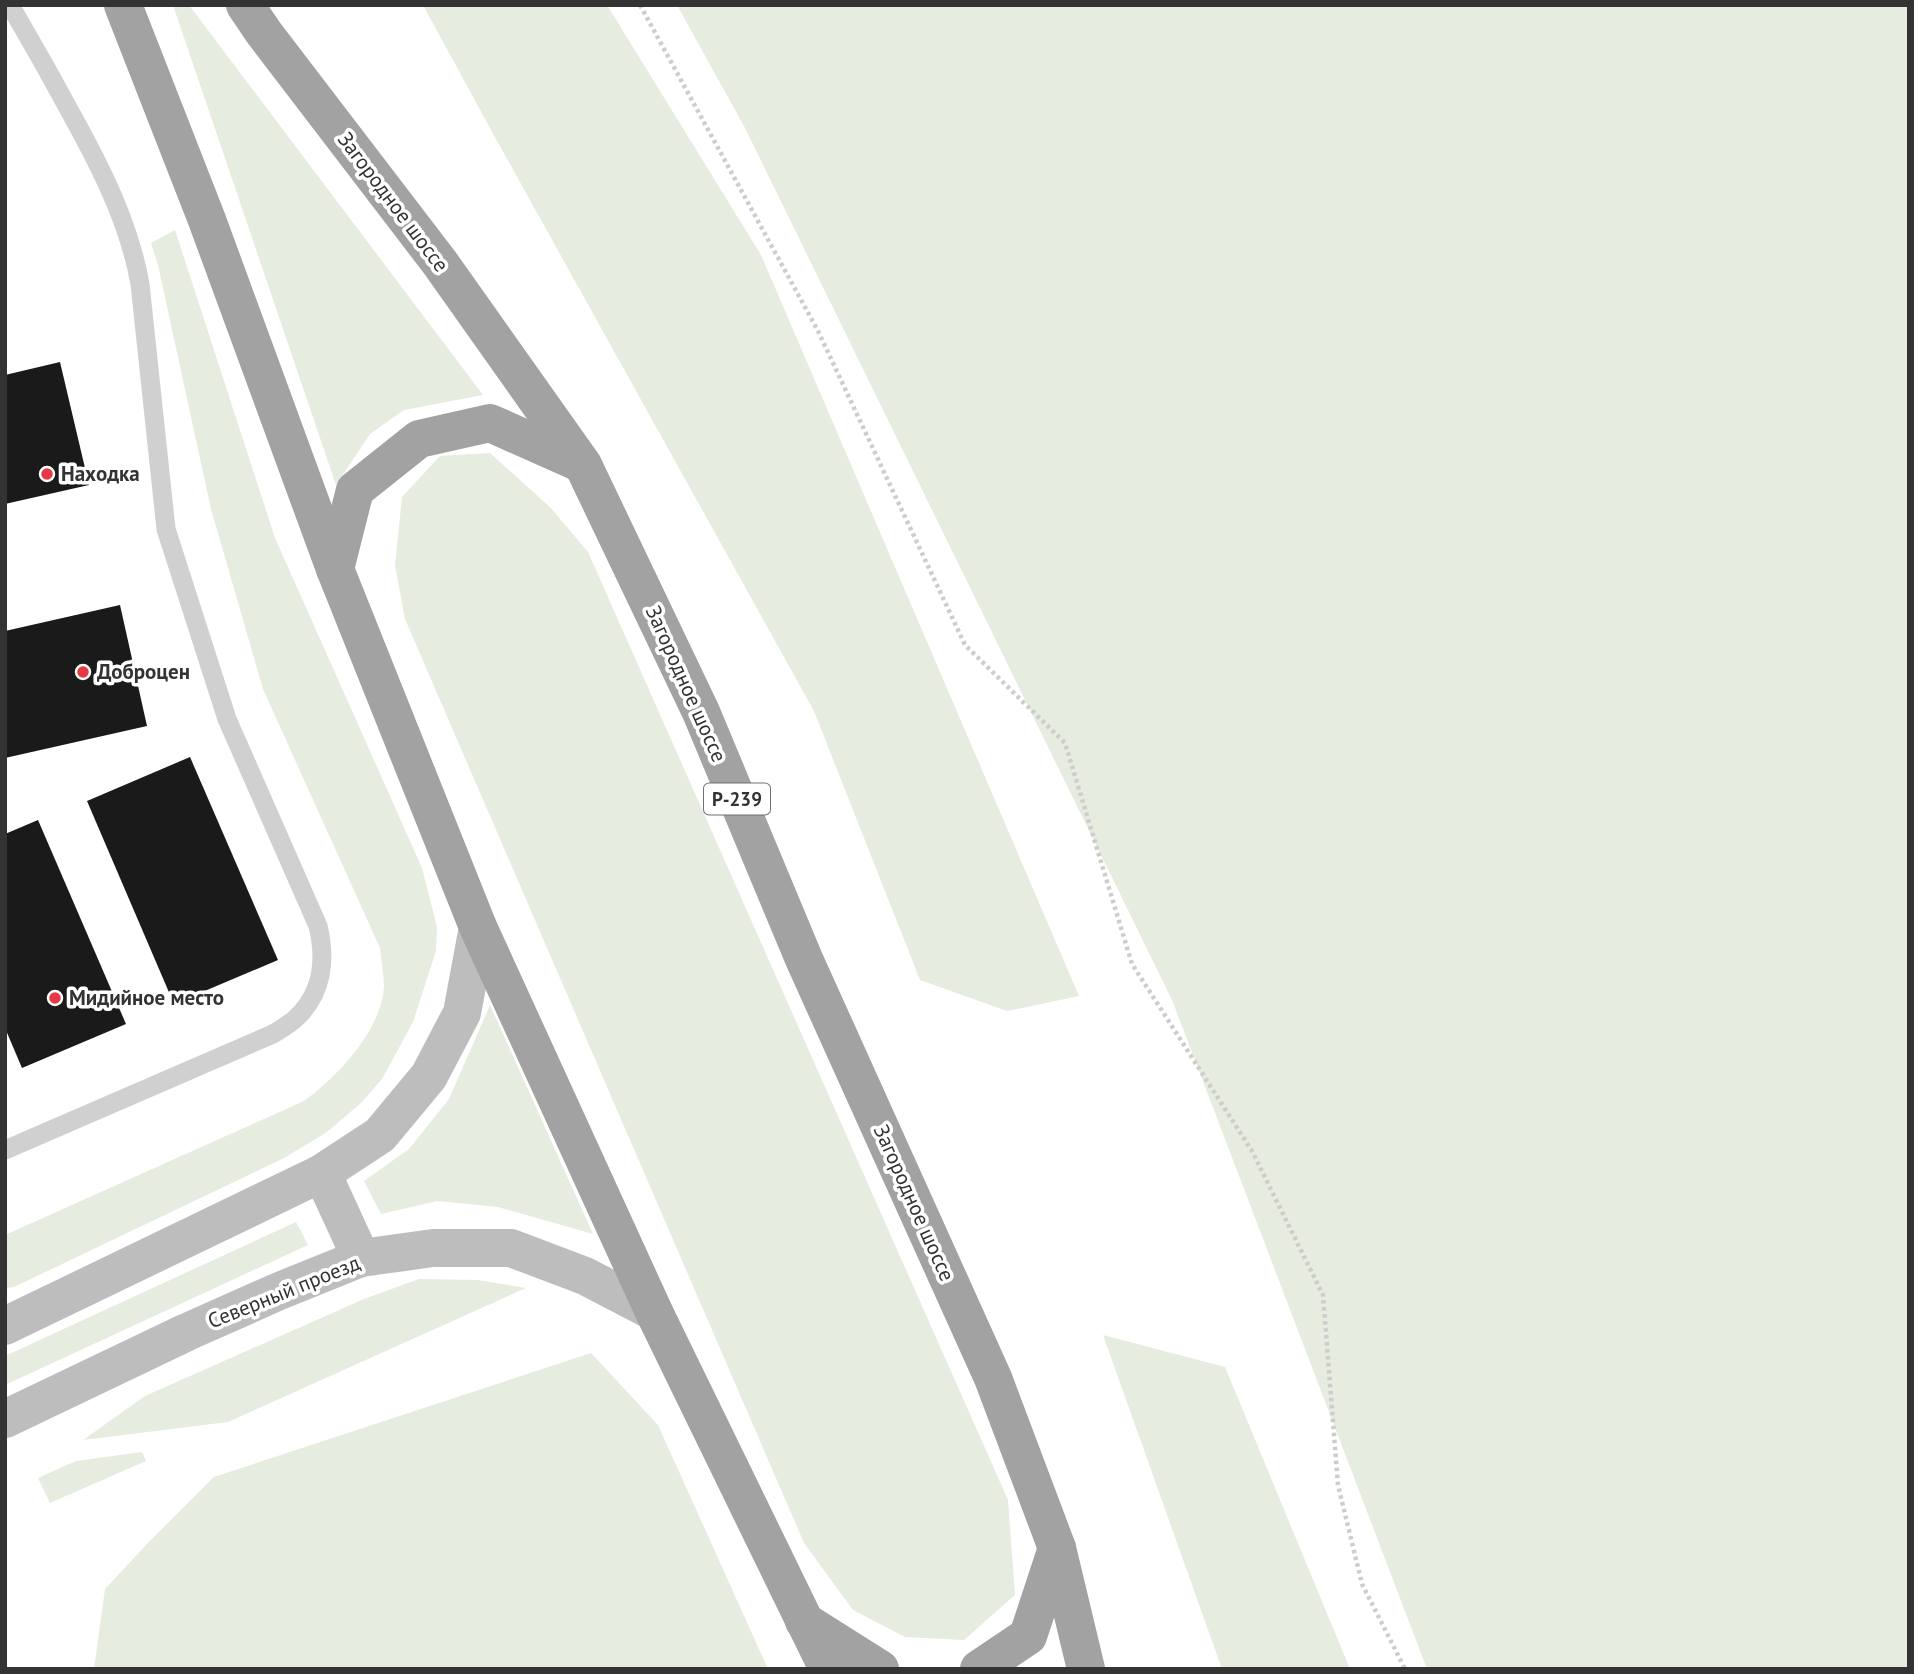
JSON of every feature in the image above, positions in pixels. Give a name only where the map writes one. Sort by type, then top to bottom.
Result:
[{"type":"highway","points":[[123,5],[207,220],[335,569],[478,927],[654,1312],[828,1669]]},
{"type":"highway","name":"Загородное шоссе","points":[[245,5],[440,263],[583,465],[701,712],[804,959],[993,1378],[1057,1548],[1087,1669]]},
{"type":"highway","points":[[335,569],[355,490],[419,439],[489,423],[583,465]]},
{"type":"highway","points":[[979,1669],[1028,1636],[1057,1548]]},
{"type":"highway","points":[[804,1621],[880,1669]]},
{"type":"main road","points":[[5,1326],[322,1173],[380,1135],[429,1076],[462,1013],[478,927]]},
{"type":"main road","points":[[322,1173],[361,1258]]},
{"type":"main road","name":"Северный проезд","points":[[5,1419],[187,1332],[361,1258],[433,1248],[512,1248],[585,1276],[654,1312]]},
{"type":"lane","points":[[5,1150],[273,1034],[295,1019],[310,1003],[319,984],[322,965],[322,944],[318,926],[228,719],[166,529],[140,284],[126,228],[99,167],[10,5]]},
{"type":"path","points":[[640,5],[818,331],[965,645],[1065,743],[1132,964],[1252,1151],[1323,1295],[1338,1485],[1363,1584],[1405,1669]]},
{"type":"shaded area","points":[[173,5],[189,5],[483,395],[404,410],[370,434],[336,485]]},
{"type":"shaded area","points":[[423,5],[607,5],[761,255],[1079,996],[1007,1011],[920,980],[814,711]]},
{"type":"shaded area","points":[[677,5],[1909,5],[1909,1669],[1427,1669],[1172,1000],[745,128]]},
{"type":"shaded area","points":[[175,230],[275,538],[422,868],[437,927],[436,951],[413,1022],[382,1079],[361,1103],[327,1132],[284,1158],[14,1287],[6,1288],[5,1235],[304,1101],[330,1079],[356,1051],[375,1020],[384,987],[380,948],[263,689],[211,509],[151,243]]},
{"type":"shaded area","points":[[490,453],[551,508],[588,552],[1008,1500],[1015,1595],[964,1640],[905,1637],[853,1610],[804,1543],[405,619],[395,565],[402,497],[440,456]]},
{"type":"shaded area","points":[[490,1005],[593,1234],[498,1207],[437,1201],[381,1214],[364,1181],[409,1149],[449,1099]]},
{"type":"shaded area","points":[[296,1222],[308,1245],[5,1385],[5,1356]]},
{"type":"shaded area","points":[[419,1279],[478,1280],[526,1288],[228,1422],[83,1440],[145,1396],[364,1299]]},
{"type":"shaded area","points":[[1103,1335],[1225,1367],[1350,1669],[1222,1669]]},
{"type":"shaded area","points":[[591,1353],[658,1425],[768,1669],[94,1669],[105,1589],[214,1477]]},
{"type":"shaded area","points":[[142,1452],[146,1461],[50,1503],[38,1478],[76,1461]]},
{"type":"building","points":[[60,362],[89,485],[5,504],[5,375]]},
{"type":"building","points":[[120,605],[147,726],[5,758],[5,631]]},
{"type":"building","points":[[190,757],[278,960],[174,1004],[87,801]]},
{"type":"building","points":[[38,820],[126,1024],[22,1068],[5,1028],[5,834]]},
{"type":"place","name":"Находка","points":[[47,474]]},
{"type":"place","name":"Доброцен","points":[[83,672]]},
{"type":"place","name":"Мидийное место","points":[[55,998]]}]
